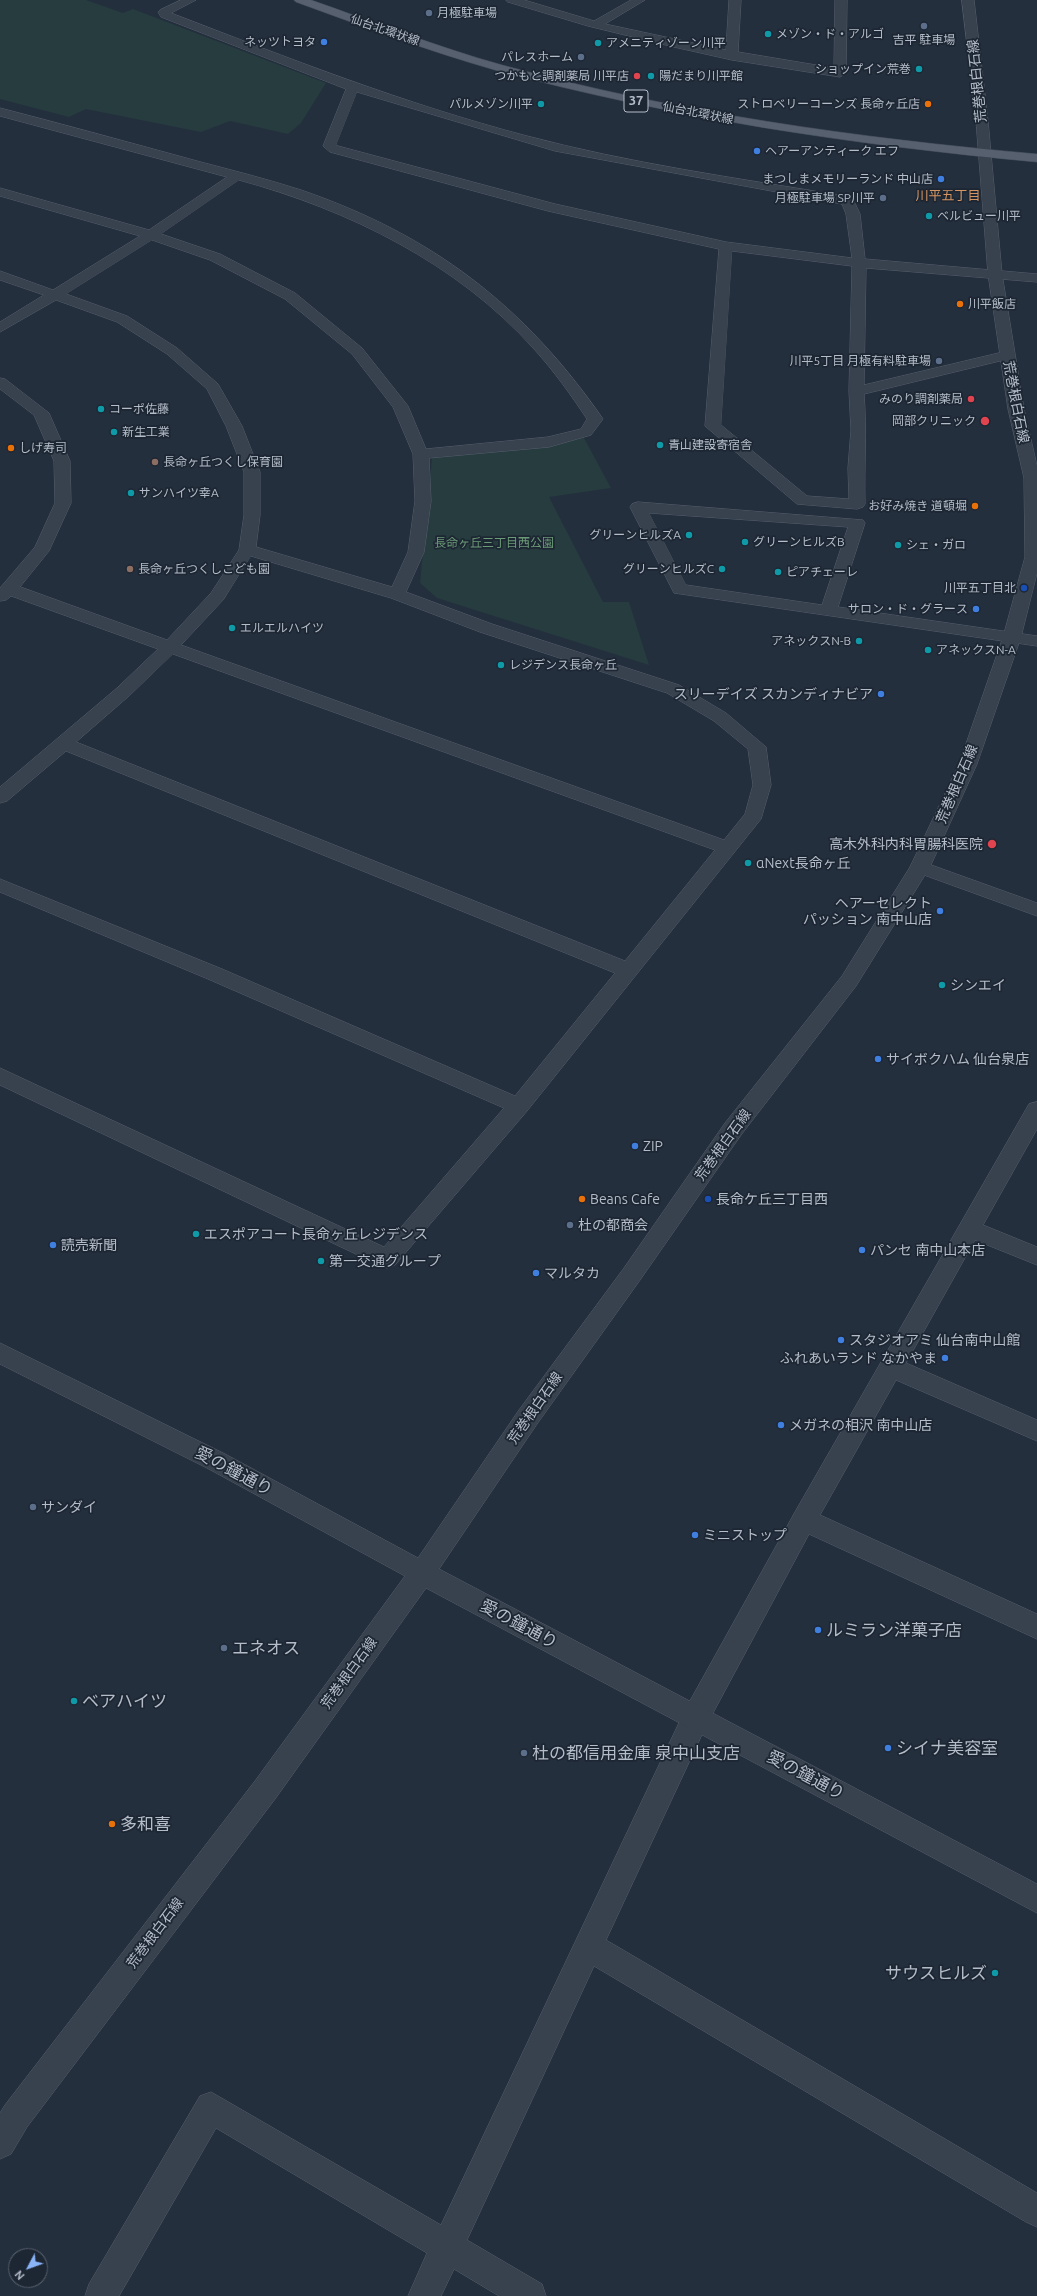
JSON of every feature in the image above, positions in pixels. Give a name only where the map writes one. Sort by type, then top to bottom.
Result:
[{"type":"main road","name":"仙台北環状線","points":[[300,0],[497,66],[632,100],[694,113],[837,137],[983,149],[1037,149]]},
{"type":"main road","name":"仙台北環状線","points":[[332,0],[497,56],[616,86],[689,102],[1037,158]]},
{"type":"street","points":[[190,0],[168,9],[164,12],[165,15],[353,87],[555,147],[708,177],[839,199],[848,202],[853,214],[859,263],[856,391],[859,430],[856,468],[857,504],[804,501],[713,426],[726,246]]},
{"type":"street","points":[[512,0],[596,24],[732,56],[840,73],[841,0]]},
{"type":"street","points":[[596,24],[639,0]]},
{"type":"street","points":[[732,56],[735,0]]},
{"type":"street","name":"荒巻根白石線","points":[[0,2143],[16,2116],[265,1790],[422,1573],[528,1417],[632,1274],[733,1129],[849,981],[920,867],[968,764],[1012,637],[1033,557],[1034,478],[1016,409],[995,274],[968,0]]},
{"type":"street","points":[[353,87],[329,146],[334,149],[553,208],[726,246],[859,263],[1037,278]]},
{"type":"street","points":[[0,112],[96,137],[310,198],[376,225],[440,260],[488,297],[541,347],[574,385],[595,419],[586,432],[549,442],[490,446],[421,454]]},
{"type":"street","points":[[0,328],[197,204],[236,176]]},
{"type":"street","points":[[0,192],[150,234],[215,258],[290,296],[357,351],[400,406],[421,454],[423,501],[416,552],[396,594]]},
{"type":"street","points":[[0,275],[122,319],[172,351],[213,387],[234,426],[252,472],[252,514],[247,550],[217,596],[169,648],[123,692],[0,797]]},
{"type":"street","points":[[856,391],[1007,355]]},
{"type":"street","points":[[0,382],[41,413],[62,461],[63,503],[43,548],[5,593],[169,648],[727,848]]},
{"type":"street","points":[[829,610],[857,523],[638,507],[680,589],[1037,641]]},
{"type":"street","points":[[0,1076],[387,1259],[519,1106],[754,815],[762,785],[757,747],[720,717],[673,688],[481,626],[396,594],[247,550]]},
{"type":"street","points":[[63,744],[629,971]]},
{"type":"street","points":[[920,867],[1037,910]]},
{"type":"street","points":[[0,884],[215,974],[519,1106]]},
{"type":"street","points":[[424,2296],[590,1947],[696,1717],[804,1520],[1037,1110]]},
{"type":"street","points":[[970,1229],[1037,1256]]},
{"type":"street","name":"愛の鐘通り","points":[[0,1353],[216,1461],[422,1573],[1037,1899]]},
{"type":"street","points":[[891,1367],[1037,1432]]},
{"type":"street","points":[[804,1520],[1037,1627]]},
{"type":"street","points":[[590,1947],[1037,2211]]},
{"type":"street","points":[[101,2296],[211,2107],[446,2248],[530,2296]]},
{"type":"green space","points":[[0,0],[86,0],[123,13],[133,9],[326,83],[301,123],[288,134],[230,121],[201,132],[86,109],[69,117],[0,99]]},
{"type":"green space","name":"長命ヶ丘三丁目西公園","points":[[583,436],[611,488],[549,497],[603,602],[629,602],[649,665],[437,598],[420,583],[432,458]]},
{"type":"place","name":"月極駐車場","points":[[429,13]]},
{"type":"place","name":"吉平 駐車場","points":[[924,26]]},
{"type":"place","name":"メゾン・ド・アルゴ","points":[[768,34]]},
{"type":"place","name":"ネッツトヨタ","points":[[324,42]]},
{"type":"place","name":"アメニティゾーン川平","points":[[598,43]]},
{"type":"place","name":"パレスホーム","points":[[581,57]]},
{"type":"place","name":"ショップイン荒巻","points":[[919,69]]},
{"type":"place","name":"つかもと調剤薬局 川平店","points":[[637,76]]},
{"type":"place","name":"陽だまり川平館","points":[[651,76]]},
{"type":"place","name":"パルメゾン川平","points":[[541,104]]},
{"type":"place","name":"ストロベリーコーンズ 長命ヶ丘店","points":[[928,104]]},
{"type":"place","name":"ヘアーアンティーク エフ","points":[[757,151]]},
{"type":"place","name":"まつしまメモリーランド 中山店","points":[[941,179]]},
{"type":"place","name":"月極駐車場 SP川平","points":[[883,198]]},
{"type":"place","name":"ベルビュー川平","points":[[929,216]]},
{"type":"place","name":"川平飯店","points":[[960,304]]},
{"type":"place","name":"川平5丁目 月極有料駐車場","points":[[939,361]]},
{"type":"place","name":"みのり調剤薬局","points":[[971,399]]},
{"type":"place","name":"コーポ佐藤","points":[[101,409]]},
{"type":"place","name":"岡部クリニック","points":[[985,421]]},
{"type":"place","name":"新生工業","points":[[114,432]]},
{"type":"place","name":"青山建設寄宿舎","points":[[660,445]]},
{"type":"place","name":"しげ寿司","points":[[11,448]]},
{"type":"place","name":"長命ヶ丘つくし保育園","points":[[155,462]]},
{"type":"place","name":"サンハイツ幸A","points":[[131,493]]},
{"type":"place","name":"お好み焼き 道頓堀","points":[[975,506]]},
{"type":"place","name":"グリーンヒルズA","points":[[689,535]]},
{"type":"place","name":"グリーンヒルズB","points":[[745,542]]},
{"type":"place","name":"シェ・ガロ","points":[[898,545]]},
{"type":"place","name":"長命ヶ丘つくしこども園","points":[[130,569]]},
{"type":"place","name":"グリーンヒルズC","points":[[722,569]]},
{"type":"place","name":"ピアチェーレ","points":[[778,572]]},
{"type":"place","name":"川平五丁目北","points":[[1024,588]]},
{"type":"place","name":"サロン・ド・グラース","points":[[976,609]]},
{"type":"place","name":"エルエルハイツ","points":[[232,628]]},
{"type":"place","name":"アネックスN-B","points":[[859,641]]},
{"type":"place","name":"アネックスN-A","points":[[928,650]]},
{"type":"place","name":"レジデンス長命ヶ丘","points":[[501,665]]},
{"type":"place","name":"スリーデイズ スカンディナビア","points":[[881,694]]},
{"type":"place","name":"高木外科内科胃腸科医院","points":[[992,844]]},
{"type":"place","name":"αNext長命ヶ丘","points":[[748,863]]},
{"type":"place","name":"ヘアーセレクト パッション 南中山店","points":[[940,911]]},
{"type":"place","name":"シンエイ","points":[[942,985]]},
{"type":"place","name":"サイボクハム 仙台泉店","points":[[878,1059]]},
{"type":"place","name":"ZIP","points":[[635,1146]]},
{"type":"place","name":"Beans Cafe","points":[[582,1199]]},
{"type":"place","name":"長命ケ丘三丁目西","points":[[708,1199]]},
{"type":"place","name":"杜の都商会","points":[[570,1225]]},
{"type":"place","name":"エスポアコート長命ヶ丘レジデンス","points":[[196,1234]]},
{"type":"place","name":"読売新聞","points":[[53,1245]]},
{"type":"place","name":"パンセ 南中山本店","points":[[862,1250]]},
{"type":"place","name":"第一交通グループ","points":[[321,1261]]},
{"type":"place","name":"マルタカ","points":[[536,1273]]},
{"type":"place","name":"スタジオアミ 仙台南中山館","points":[[841,1340]]},
{"type":"place","name":"ふれあいランド なかやま","points":[[945,1358]]},
{"type":"place","name":"メガネの相沢 南中山店","points":[[781,1425]]},
{"type":"place","name":"サンダイ","points":[[33,1507]]},
{"type":"place","name":"ミニストップ","points":[[695,1535]]},
{"type":"place","name":"ルミラン洋菓子店","points":[[818,1630]]},
{"type":"place","name":"エネオス","points":[[224,1648]]},
{"type":"place","name":"ベアハイツ","points":[[74,1701]]},
{"type":"place","name":"シイナ美容室","points":[[888,1748]]},
{"type":"place","name":"杜の都信用金庫 泉中山支店","points":[[524,1753]]},
{"type":"place","name":"多和喜","points":[[112,1824]]},
{"type":"place","name":"サウスヒルズ","points":[[995,1973]]},
{"type":"district","name":"川平五丁目","points":[[948,196]]}]
